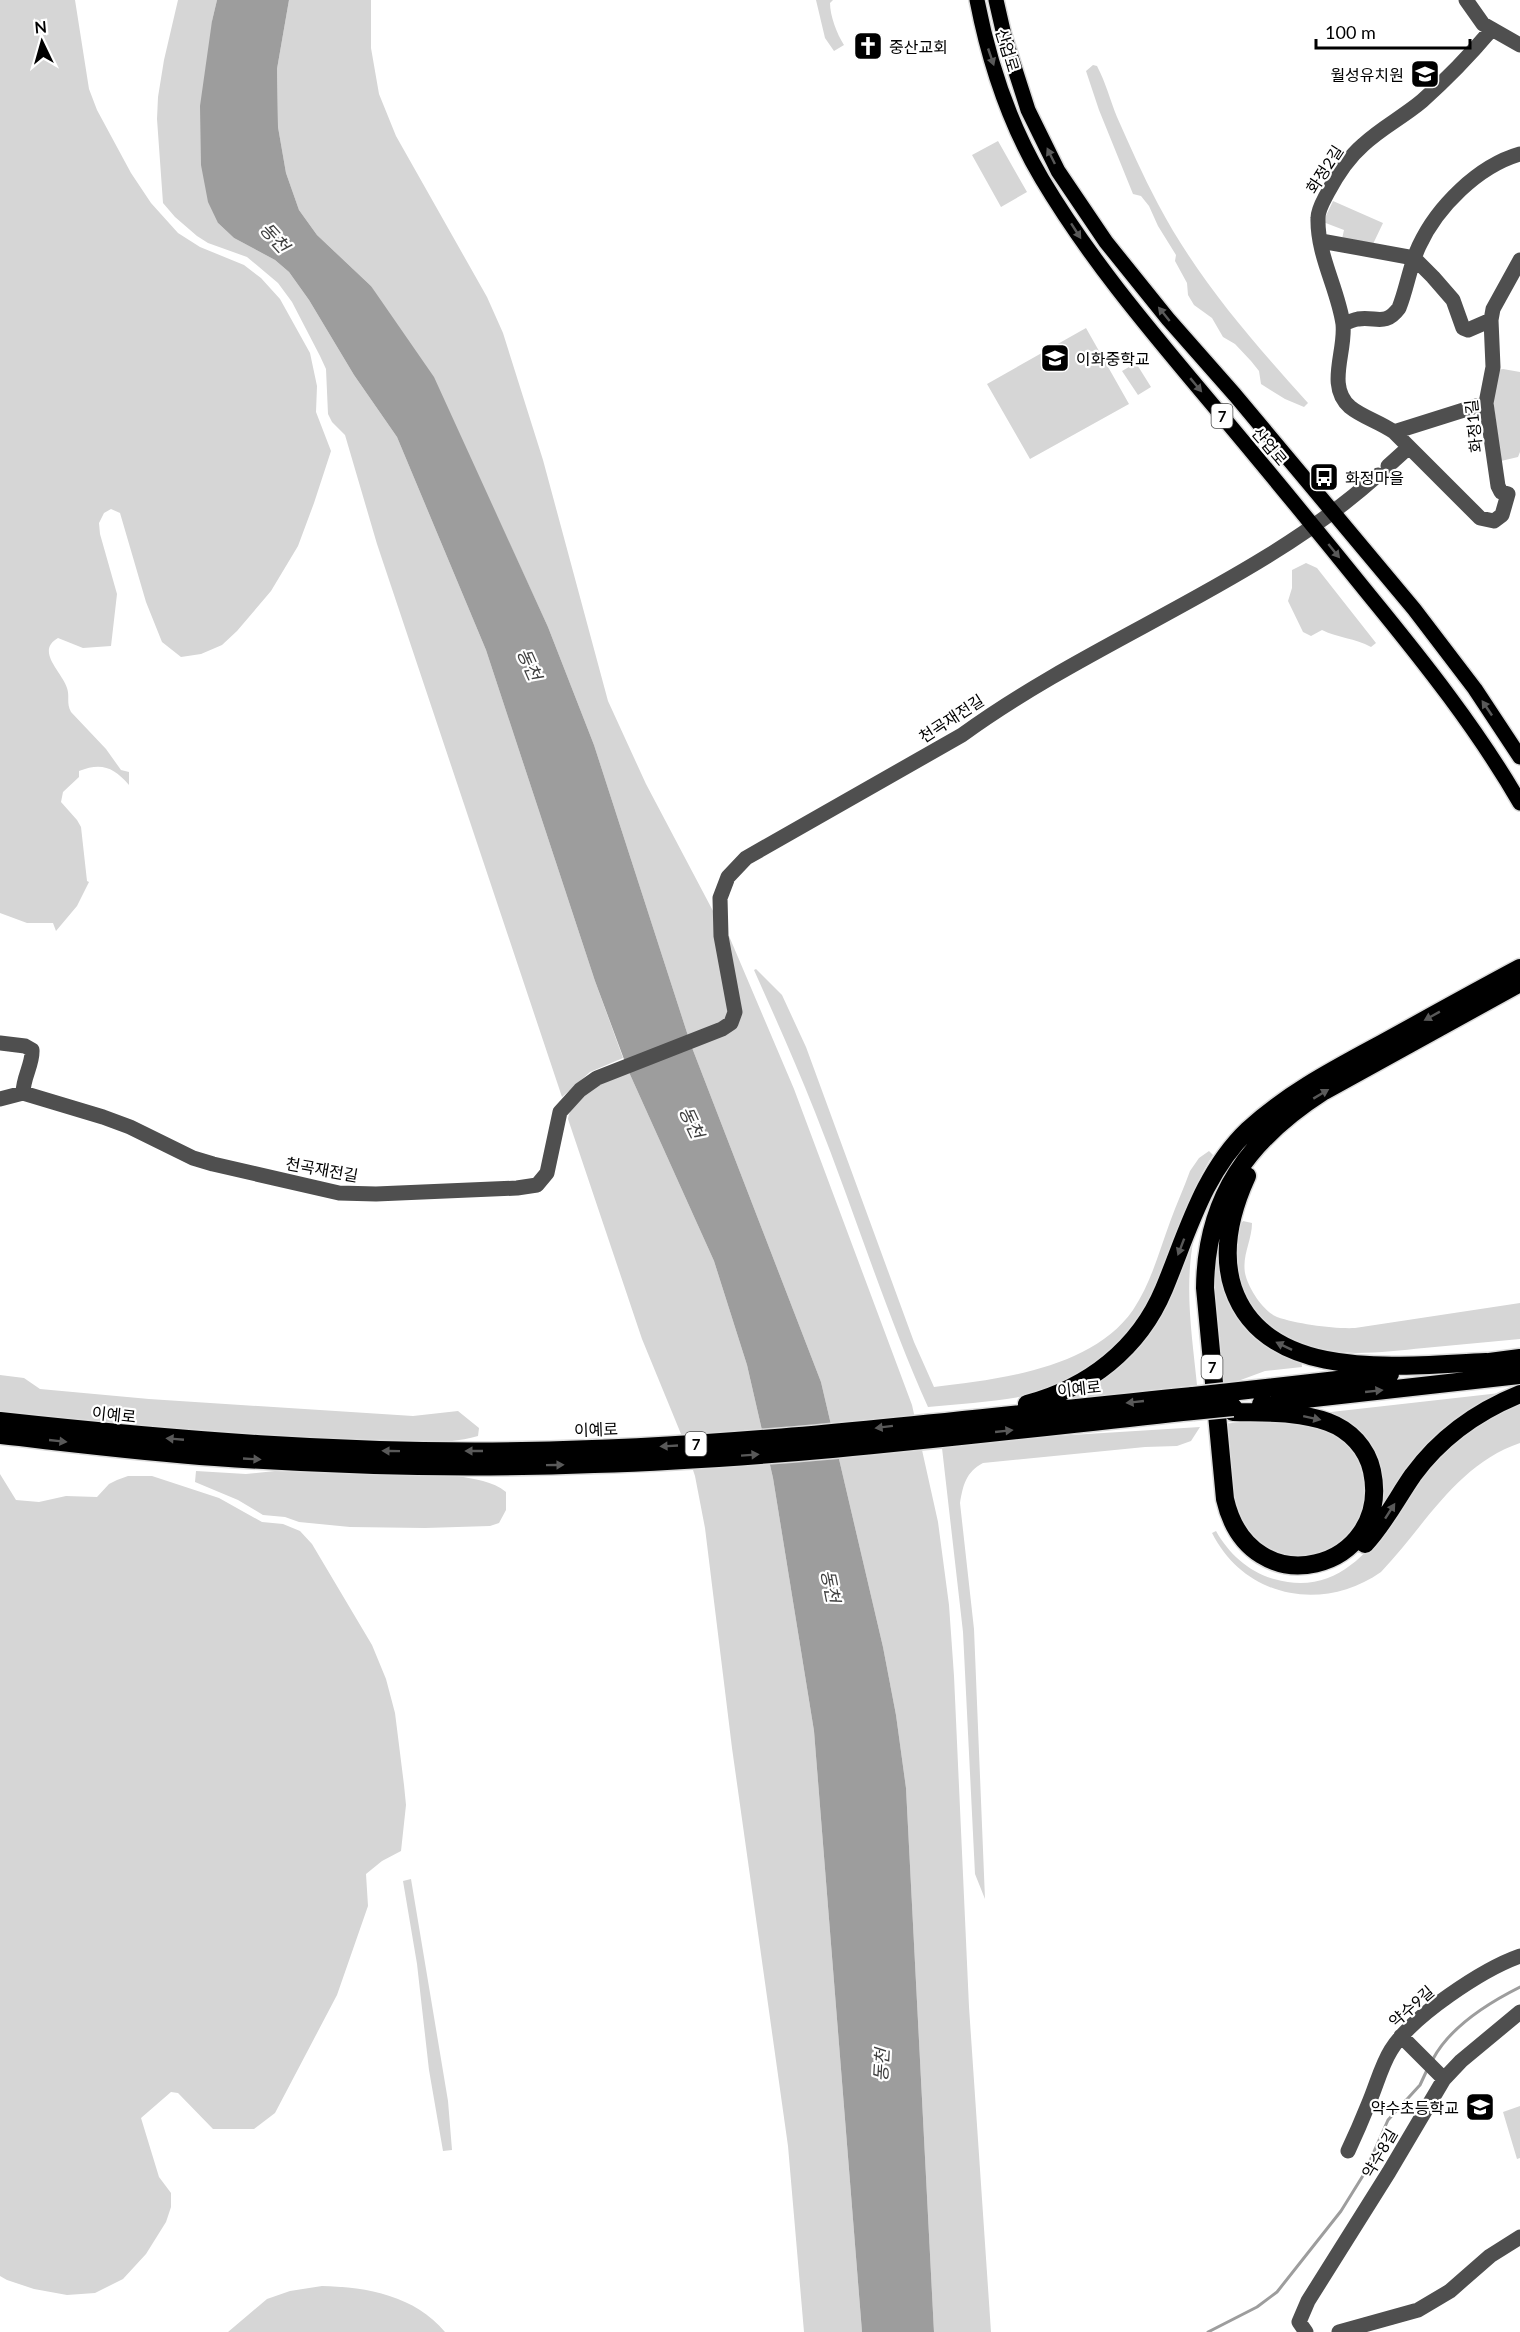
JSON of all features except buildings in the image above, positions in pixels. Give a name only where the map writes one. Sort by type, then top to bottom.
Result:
[{"type":"highway","name":"7","points":[[944,1429],[1054,1396],[1088,1379],[1117,1358],[1149,1317],[1163,1292],[1211,1176],[1246,1132],[1275,1107],[1304,1088],[1520,968]]},
{"type":"highway","name":"7","points":[[1232,1404],[1312,1418],[1336,1426],[1355,1438],[1365,1451],[1370,1463],[1374,1495],[1368,1523],[1348,1547],[1333,1557],[1301,1566],[1271,1561],[1259,1555],[1235,1530],[1225,1499],[1205,1288],[1208,1247],[1224,1195],[1236,1173],[1266,1136],[1297,1109],[1324,1091],[1520,983]]},
{"type":"highway","points":[[1304,1088],[1274,1112],[1247,1140],[1216,1191],[1200,1237],[1196,1287],[1216,1501],[1226,1533],[1238,1548],[1267,1569],[1287,1574],[1304,1574],[1321,1572],[1337,1566],[1353,1556],[1367,1542],[1413,1475],[1443,1441],[1479,1415],[1520,1394]]},
{"type":"highway","points":[[1297,1109],[1267,1142],[1256,1158],[1239,1194],[1232,1216],[1228,1261],[1231,1281],[1238,1301],[1250,1321],[1266,1336],[1285,1347],[1307,1356],[1331,1361],[1412,1365],[1486,1362]]},
{"type":"highway","points":[[1232,1404],[1520,1358]]},
{"type":"highway","points":[[1232,1404],[1520,1375]]},
{"type":"highway","name":"이예로","points":[[0,1435],[215,1457],[346,1464],[944,1429],[1193,1404],[1232,1404]]},
{"type":"highway","name":"이예로","points":[[0,1421],[217,1443],[452,1459]]},
{"type":"main road","name":"산업로","points":[[977,0],[984,38],[1011,115],[1042,178],[1091,254],[1150,331],[1314,526],[1454,704],[1520,803]]},
{"type":"main road","name":"산업로","points":[[996,0],[1004,35],[1028,110],[1058,171],[1106,242],[1168,319],[1414,609],[1475,689],[1520,757]]},
{"type":"street","points":[[1466,0],[1483,24],[1520,45]]},
{"type":"street","name":"화정2길","points":[[1394,432],[1378,421],[1351,408],[1340,396],[1337,385],[1343,348],[1343,324],[1321,241],[1318,216],[1322,202],[1350,158],[1364,143],[1407,114],[1426,97],[1492,29]]},
{"type":"street","points":[[1343,324],[1357,319],[1377,321],[1394,315],[1404,296],[1414,258],[1426,231],[1467,185],[1501,161],[1520,154]]},
{"type":"street","points":[[1321,241],[1414,258],[1453,300],[1463,328],[1468,330],[1491,320]]},
{"type":"street","name":"화정1길","points":[[1394,432],[1480,518],[1494,521],[1502,515],[1514,495],[1501,492],[1498,486],[1486,403],[1493,367],[1491,320],[1493,309],[1520,260]]},
{"type":"street","points":[[1394,432],[1486,403]]},
{"type":"street","name":"천곡재전길","points":[[24,1093],[130,1127],[177,1151],[213,1164],[330,1191],[376,1194],[517,1188],[537,1185],[547,1173],[560,1112],[580,1090],[597,1077],[722,1029],[731,1023],[735,1012],[721,936],[720,898],[728,877],[741,863],[762,848],[962,735],[994,712],[1113,641],[1230,577],[1314,526],[1409,447]]},
{"type":"street","points":[[0,1043],[25,1046],[32,1050],[32,1058],[23,1084],[24,1093],[0,1099]]},
{"type":"street","name":"약수9길","points":[[1348,2151],[1384,2063],[1407,2041],[1414,2024],[1470,1981],[1520,1956]]},
{"type":"street","name":"약수8길","points":[[1306,2332],[1299,2322],[1308,2301],[1444,2079],[1461,2061],[1520,2012]]},
{"type":"street","points":[[1407,2041],[1444,2079]]},
{"type":"street","points":[[1338,2332],[1418,2310],[1450,2291],[1490,2256],[1520,2237]]},
{"type":"shaded area","points":[[0,0],[75,0],[89,89],[97,110],[131,173],[151,203],[178,233],[200,247],[244,265],[261,278],[280,299],[310,353],[317,386],[316,412],[331,451],[298,546],[271,591],[222,645],[201,654],[181,657],[162,642],[146,602],[120,513],[111,509],[104,513],[99,523],[100,534],[117,594],[111,646],[83,648],[58,638],[52,643],[49,655],[67,688],[71,712],[106,749],[121,770],[129,772],[129,785],[112,770],[94,767],[79,771],[79,777],[63,792],[61,802],[81,827],[87,881],[89,882],[77,906],[56,931],[53,923],[27,923],[0,913]]},
{"type":"shaded area","points":[[178,0],[217,0],[212,21],[218,223],[234,238],[275,260],[289,272],[309,300],[354,375],[397,437],[486,650],[595,981],[623,1058],[590,1072],[562,1097],[377,544],[345,435],[332,422],[328,414],[326,369],[292,302],[278,283],[247,257],[208,243],[197,236],[163,203],[157,119],[158,97]]},
{"type":"shaded area","points":[[289,0],[371,0],[371,48],[379,94],[396,136],[487,297],[503,333],[543,460],[608,701],[646,784],[713,911],[732,1029],[725,938],[729,936],[794,1089],[912,1405],[938,1522],[949,1605],[969,2007],[991,2332],[934,2332],[906,1788],[896,1715],[883,1647],[821,1382],[691,1045],[594,745],[548,627],[494,510],[371,286],[317,235],[299,210],[286,173],[278,127],[277,69]]},
{"type":"shaded area","points":[[816,0],[833,0],[830,3],[831,14],[844,45],[834,51],[825,38]]},
{"type":"shaded area","points":[[1093,65],[1097,66],[1100,72],[1137,161],[1173,231],[1227,308],[1308,403],[1304,407],[1285,399],[1261,384],[1259,371],[1251,361],[1235,344],[1223,337],[1212,318],[1194,305],[1188,295],[1187,283],[1175,261],[1176,255],[1149,206],[1141,196],[1133,194],[1086,71]]},
{"type":"shaded area","points":[[998,141],[1027,192],[1001,207],[972,155]]},
{"type":"shaded area","points":[[1333,201],[1383,223],[1373,244],[1342,239],[1344,230],[1323,222]]},
{"type":"shaded area","points":[[1086,328],[1129,404],[1030,459],[987,384]]},
{"type":"shaded area","points":[[1136,363],[1151,387],[1138,395],[1122,371]]},
{"type":"shaded area","points":[[1498,370],[1520,372],[1520,452],[1518,457],[1501,461],[1493,400]]},
{"type":"shaded area","points":[[1306,563],[1317,568],[1376,643],[1371,647],[1322,630],[1311,636],[1303,632],[1288,601],[1292,588],[1292,570]]},
{"type":"shaded area","points":[[756,969],[782,995],[806,1047],[914,1342],[934,1387],[987,1380],[1042,1368],[1094,1346],[1115,1330],[1133,1310],[1145,1289],[1190,1171],[1199,1158],[1209,1151],[1213,1155],[1192,1196],[1164,1267],[1146,1305],[1125,1336],[1098,1362],[1062,1383],[1025,1396],[928,1407],[912,1371],[815,1112],[754,970]]},
{"type":"shaded area","points":[[628,1070],[714,1261],[747,1365],[773,1478],[814,1731],[862,2332],[804,2332],[788,2146],[732,1748],[705,1528],[695,1476],[681,1434],[642,1339],[568,1119],[571,1110],[583,1096]]},
{"type":"shaded area","points":[[1243,1221],[1252,1223],[1244,1266],[1247,1279],[1262,1304],[1277,1317],[1316,1326],[1355,1328],[1520,1303],[1520,1339],[1353,1353],[1308,1347],[1287,1339],[1268,1326],[1252,1307],[1241,1287],[1235,1249],[1239,1227]]},
{"type":"shaded area","points":[[1217,1235],[1224,1237],[1227,1286],[1301,1359],[1302,1367],[1265,1371],[1238,1381],[1221,1383],[1212,1300]]},
{"type":"shaded area","points":[[1194,1237],[1189,1293],[1197,1385],[1074,1399],[1073,1395],[1096,1383]]},
{"type":"shaded area","points":[[0,1375],[24,1378],[40,1389],[149,1399],[413,1416],[458,1411],[479,1428],[478,1436],[463,1439],[401,1442],[223,1433],[4,1412],[0,1411]]},
{"type":"shaded area","points":[[1500,1393],[1382,1508],[1380,1506],[1380,1473],[1331,1417],[1331,1412]]},
{"type":"shaded area","points":[[1520,1401],[1520,1443],[1498,1453],[1460,1481],[1381,1572],[1358,1585],[1334,1592],[1310,1595],[1287,1592],[1264,1585],[1244,1572],[1226,1555],[1212,1533],[1216,1531],[1240,1561],[1265,1576],[1304,1583],[1329,1578],[1351,1565],[1371,1546],[1447,1449],[1477,1426]]},
{"type":"shaded area","points":[[1258,1420],[1316,1425],[1349,1442],[1362,1463],[1368,1497],[1357,1527],[1324,1556],[1273,1557],[1233,1514],[1224,1424]]},
{"type":"shaded area","points":[[1200,1427],[1191,1441],[1177,1446],[983,1463],[966,1480],[960,1503],[974,1629],[985,1899],[975,1874],[963,1632],[942,1448],[1039,1437]]},
{"type":"shaded area","points":[[196,1471],[246,1474],[275,1471],[457,1476],[483,1481],[501,1488],[506,1492],[506,1510],[499,1523],[490,1526],[350,1527],[299,1522],[285,1517],[263,1515],[238,1500],[195,1482]]},
{"type":"shaded area","points":[[0,1474],[16,1500],[39,1502],[66,1496],[97,1497],[109,1484],[117,1480],[128,1476],[152,1476],[219,1498],[262,1522],[283,1524],[300,1531],[312,1544],[372,1645],[386,1679],[395,1713],[404,1785],[406,1805],[401,1851],[382,1861],[366,1874],[368,1906],[337,1995],[275,2113],[254,2129],[213,2129],[178,2093],[171,2092],[141,2118],[159,2177],[171,2193],[171,2207],[166,2222],[146,2254],[123,2279],[95,2293],[67,2295],[34,2289],[0,2276]]},
{"type":"shaded area","points":[[411,1879],[448,2101],[452,2150],[443,2151],[429,2070],[417,1964],[403,1881]]},
{"type":"shaded area","points":[[1520,2106],[1520,2158],[1517,2159],[1503,2112]]},
{"type":"shaded area","points":[[322,2286],[356,2289],[389,2296],[420,2310],[445,2332],[228,2332],[267,2299],[290,2291]]},
{"type":"water","name":"동천","points":[[217,0],[289,0],[277,69],[278,127],[286,173],[299,210],[317,235],[371,286],[434,377],[548,627],[594,745],[691,1045],[821,1382],[883,1647],[896,1715],[906,1788],[934,2332],[862,2332],[814,1731],[773,1478],[747,1365],[714,1261],[628,1070],[595,981],[486,650],[397,437],[354,375],[309,300],[289,272],[275,260],[234,238],[218,223],[208,202],[201,165],[200,106]]},
{"type":"waterway","points":[[1433,2059],[1440,2047],[1460,2026],[1495,2000],[1520,1987]]},
{"type":"waterway","points":[[1208,2332],[1257,2307],[1277,2292],[1341,2211],[1364,2174],[1388,2120],[1420,2085],[1427,2070]]},
{"type":"place","name":"중산교회","points":[[868,46]]},
{"type":"place","name":"월성유치원","points":[[1425,74]]},
{"type":"place","name":"이화중학교","points":[[1055,358]]},
{"type":"place","name":"화정마을","points":[[1324,477]]},
{"type":"place","name":"약수초등학교","points":[[1480,2107]]}]
